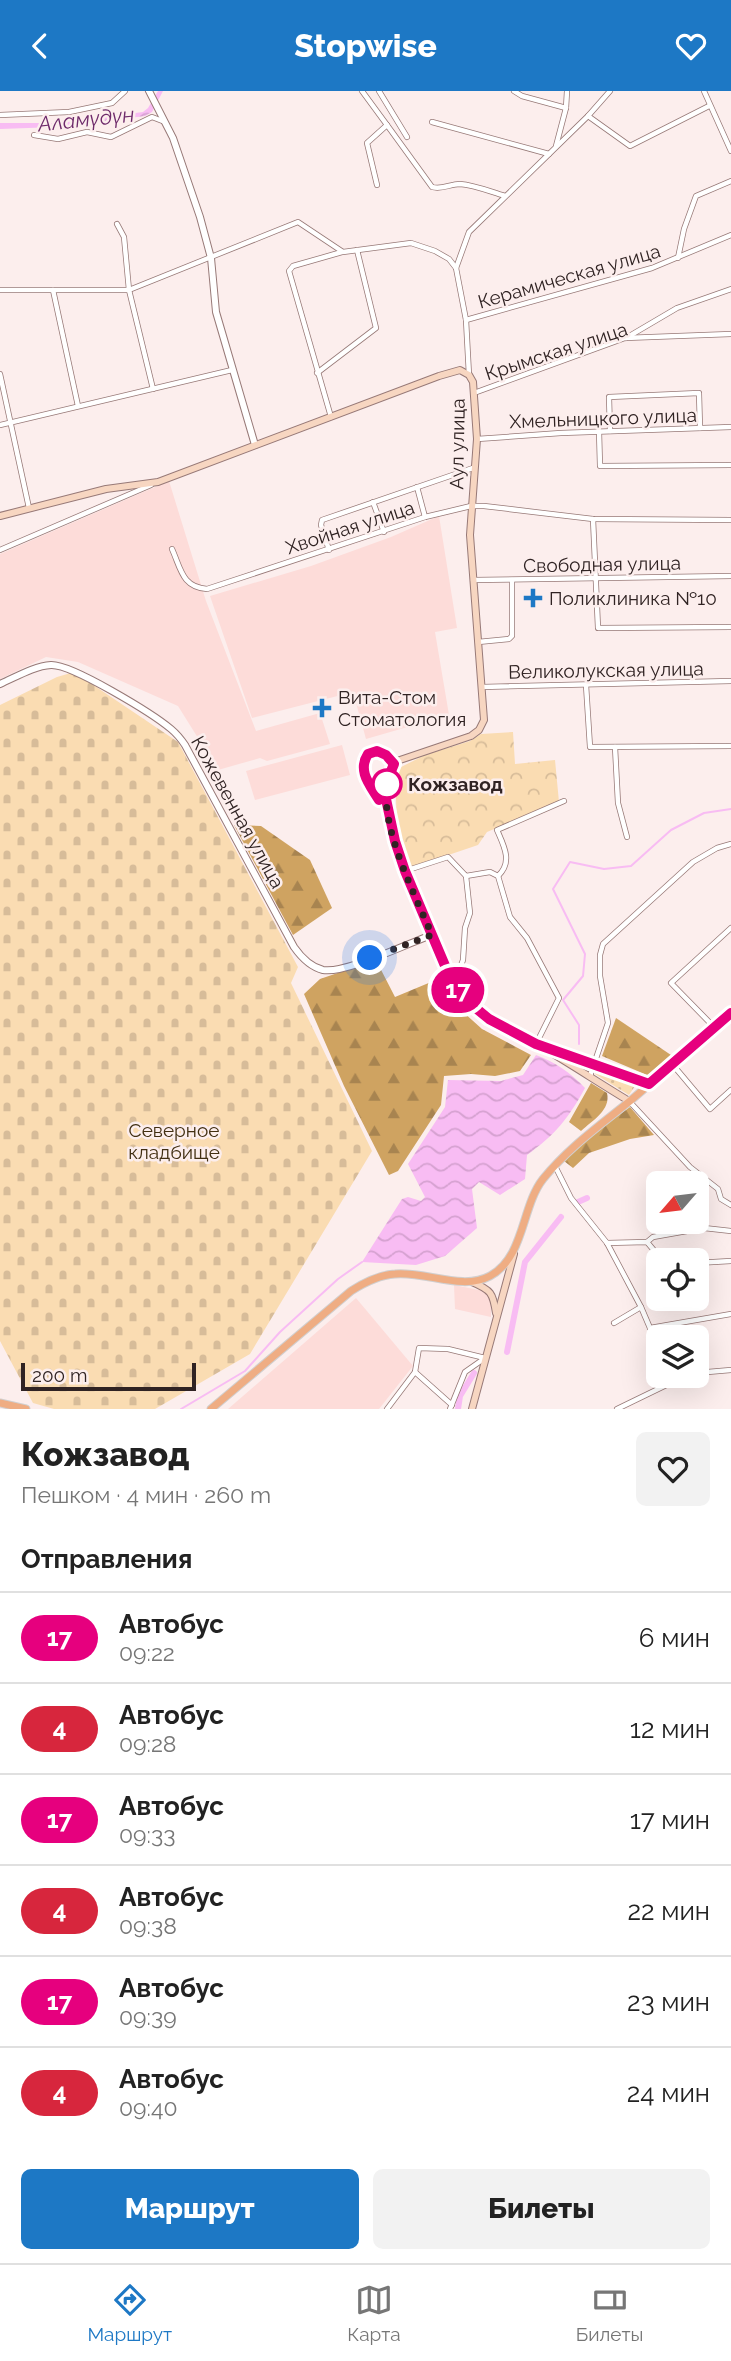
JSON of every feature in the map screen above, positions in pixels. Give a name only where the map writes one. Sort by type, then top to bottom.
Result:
[{"type":"main road","name":"Аул улица","points":[[158,482],[447,373],[460,370],[469,375],[473,382],[477,439],[470,535],[485,714],[479,730],[467,737],[401,759],[394,764]]},
{"type":"main road","points":[[0,516],[106,489],[158,482]]},
{"type":"main road","points":[[394,764],[386,791],[388,814],[405,871],[451,979],[466,1000],[498,1025],[536,1044],[629,1101]]},
{"type":"main road","points":[[472,1409],[517,1242],[539,1185],[554,1165],[580,1140],[673,1065],[731,1013]]},
{"type":"main road","points":[[536,1044],[649,1084]]},
{"type":"main road","points":[[472,1282],[490,1276],[503,1265],[517,1242]]},
{"type":"main road","points":[[211,1409],[351,1291],[370,1279],[396,1273],[472,1282],[486,1288],[493,1296],[496,1317]]},
{"type":"main road","points":[[0,1403],[26,1409]]},
{"type":"street","points":[[0,115],[69,112],[113,103],[125,91]]},
{"type":"street","points":[[149,91],[165,120],[194,196],[211,258],[216,312],[255,445]]},
{"type":"street","points":[[362,91],[432,187],[440,189],[455,184],[465,185],[505,196]]},
{"type":"street","points":[[379,91],[407,137]]},
{"type":"street","points":[[514,91],[522,96],[566,108]]},
{"type":"street","points":[[556,147],[566,108],[567,91]]},
{"type":"street","points":[[456,268],[470,232],[610,91]]},
{"type":"street","points":[[704,91],[731,151]]},
{"type":"street","points":[[588,116],[630,146],[709,106]]},
{"type":"street","points":[[34,135],[58,139],[87,132],[111,137],[152,117],[165,120]]},
{"type":"street","points":[[432,122],[549,155]]},
{"type":"street","points":[[377,185],[367,143],[387,125]]},
{"type":"street","name":"Керамическая улица","points":[[678,258],[696,196],[731,180]]},
{"type":"street","points":[[0,290],[129,290],[298,222],[343,251]]},
{"type":"street","points":[[117,224],[124,237],[129,290],[153,389]]},
{"type":"street","name":"Керамическая улица","points":[[466,320],[652,268],[731,235]]},
{"type":"street","points":[[331,417],[289,271],[293,266],[343,251],[411,243],[449,259],[456,268],[466,320],[469,375]]},
{"type":"street","points":[[317,373],[376,328],[357,250]]},
{"type":"street","points":[[625,338],[666,313],[731,289]]},
{"type":"street","points":[[53,290],[78,406]]},
{"type":"street","name":"Крымская улица","points":[[474,393],[625,338],[731,334]]},
{"type":"street","points":[[0,425],[232,370]]},
{"type":"street","points":[[0,374],[30,509]]},
{"type":"street","points":[[610,431],[609,397],[699,393],[700,428]]},
{"type":"street","name":"Хмельницкого улица","points":[[477,439],[599,431],[731,427]]},
{"type":"street","points":[[599,431],[600,466],[731,464]]},
{"type":"street","points":[[329,550],[321,525],[322,520],[473,468]]},
{"type":"street","name":"Аул улица","points":[[0,549],[158,482]]},
{"type":"street","points":[[417,487],[425,517]]},
{"type":"street","points":[[373,502],[384,532]]},
{"type":"street","name":"Хвойная улица","points":[[172,549],[188,583],[193,588],[207,589],[425,517],[471,506],[593,520],[731,520]]},
{"type":"street","points":[[593,520],[598,628],[731,627]]},
{"type":"street","name":"Свободная улица","points":[[473,580],[731,576]]},
{"type":"street","points":[[478,642],[509,639],[512,636],[512,580]]},
{"type":"street","name":"Кожевенная улица","points":[[0,684],[44,666],[66,667],[84,675],[173,730],[185,745],[294,947],[314,966],[326,970],[342,968],[432,935]]},
{"type":"street","name":"Великолукская улица","points":[[482,687],[731,681]]},
{"type":"street","points":[[586,685],[590,747],[731,746]]},
{"type":"street","points":[[615,747],[618,803],[627,837]]},
{"type":"street","points":[[388,814],[366,779],[363,765],[368,754],[377,751],[386,755],[394,764]]},
{"type":"street","points":[[498,876],[503,871],[507,853],[497,830],[564,801]]},
{"type":"street","points":[[589,1077],[608,1023],[600,976],[603,944],[693,862],[717,848],[731,844]]},
{"type":"street","points":[[405,871],[448,857],[466,876],[470,913],[465,928],[463,960],[457,975],[451,979]]},
{"type":"street","points":[[466,876],[490,872],[498,876],[510,918],[527,938],[559,998],[536,1044]]},
{"type":"street","points":[[715,1028],[671,983],[731,928]]},
{"type":"street","points":[[673,1065],[710,1109],[731,1090]]},
{"type":"street","points":[[629,1101],[690,1167],[718,1189],[721,1199],[731,1205]]},
{"type":"street","points":[[554,1165],[570,1198],[607,1243],[649,1325]]},
{"type":"street","points":[[607,1243],[647,1242],[653,1237],[704,1228],[731,1231]]},
{"type":"street","points":[[647,1242],[652,1248]]},
{"type":"street","points":[[709,1262],[731,1261]]},
{"type":"street","points":[[614,1323],[641,1307]]},
{"type":"street","points":[[667,1325],[731,1314]]},
{"type":"street","points":[[387,1409],[415,1373],[419,1348],[448,1349],[485,1358]]},
{"type":"street","points":[[415,1373],[451,1407],[466,1372],[485,1358]]},
{"type":"street","points":[[709,1372],[731,1370]]},
{"type":"street","points":[[617,1409],[660,1388]]},
{"type":"shaded area","points":[[169,481],[206,601],[256,731],[320,713],[330,744],[267,761],[260,758],[218,770],[178,706],[78,662],[46,657],[0,679],[0,554]]},
{"type":"shaded area","name":"Кожзавод","points":[[439,516],[457,628],[435,632],[449,715],[366,739],[353,692],[252,718],[210,596],[311,566]]},
{"type":"shaded area","points":[[342,745],[350,775],[255,800],[246,771]]},
{"type":"shaded area","points":[[454,1285],[484,1291],[491,1298],[491,1317],[455,1309]]},
{"type":"shaded area","points":[[356,1298],[413,1366],[379,1409],[228,1409]]},
{"type":"green space","name":"Северное кладбище","points":[[74,672],[178,742],[298,967],[291,983],[372,1151],[250,1354],[155,1409],[54,1409],[33,1403],[0,1341],[0,705],[57,677]]},
{"type":"green space","points":[[513,732],[515,764],[555,760],[559,802],[487,832],[478,845],[410,868],[397,819],[399,768],[425,755],[470,741],[481,734]]},
{"type":"green space","points":[[234,825],[261,826],[310,860],[332,908],[293,935]]},
{"type":"green space","points":[[376,960],[395,997],[443,977],[462,1011],[482,1029],[531,1055],[520,1071],[495,1076],[444,1076],[441,1105],[398,1171],[389,1175],[344,1086],[304,994],[320,979]]},
{"type":"green space","points":[[616,1018],[671,1055],[647,1075],[602,1056]]},
{"type":"green space","points":[[598,1069],[637,1083],[629,1095],[595,1074]]},
{"type":"green space","points":[[591,1083],[607,1093],[608,1099],[604,1110],[581,1131],[569,1122]]},
{"type":"green space","points":[[630,1107],[654,1135],[630,1139],[589,1153],[573,1168],[564,1161],[584,1140]]},
{"type":"water","points":[[158,91],[163,91],[152,112],[145,116],[57,127],[0,129],[0,123],[60,123],[143,112]]},
{"type":"water","points":[[536,1055],[562,1069],[585,1088],[560,1125],[527,1155],[525,1179],[500,1195],[479,1182],[472,1189],[477,1228],[445,1256],[416,1265],[362,1262],[402,1199],[408,1197],[421,1201],[425,1197],[408,1164],[445,1107],[448,1080],[501,1081],[523,1075]]},
{"type":"waterway","points":[[579,1044],[579,1025],[563,1000],[583,976],[585,954],[553,889],[570,862],[604,869],[631,866],[671,830],[704,813],[731,809]]},
{"type":"waterway","points":[[578,1202],[587,1198]]},
{"type":"waterway","points":[[507,1352],[525,1262],[561,1217]]},
{"type":"waterway","points":[[181,1409],[245,1371],[280,1332],[338,1279],[362,1262]]},
{"type":"waterway","points":[[458,1409],[460,1396],[474,1373]]},
{"type":"bus line","name":"17","points":[[379,800],[366,779],[363,765],[368,754],[377,751],[386,755],[394,764],[386,791],[391,828],[405,871],[446,968],[466,1000],[498,1025],[536,1044],[649,1084],[731,1013]]},
{"type":"place","name":"Поликлиника №10","points":[[533,598]]},
{"type":"place","name":"Вита-Стом Стоматология","points":[[322,708]]},
{"type":"place","name":"Кожзавод","points":[[387,784]]},
{"type":"route","points":[[370,958],[432,935],[405,871],[391,828],[386,799],[387,784]]},
{"type":"water label","name":"Аламүдүн","points":[[86,119]]}]
